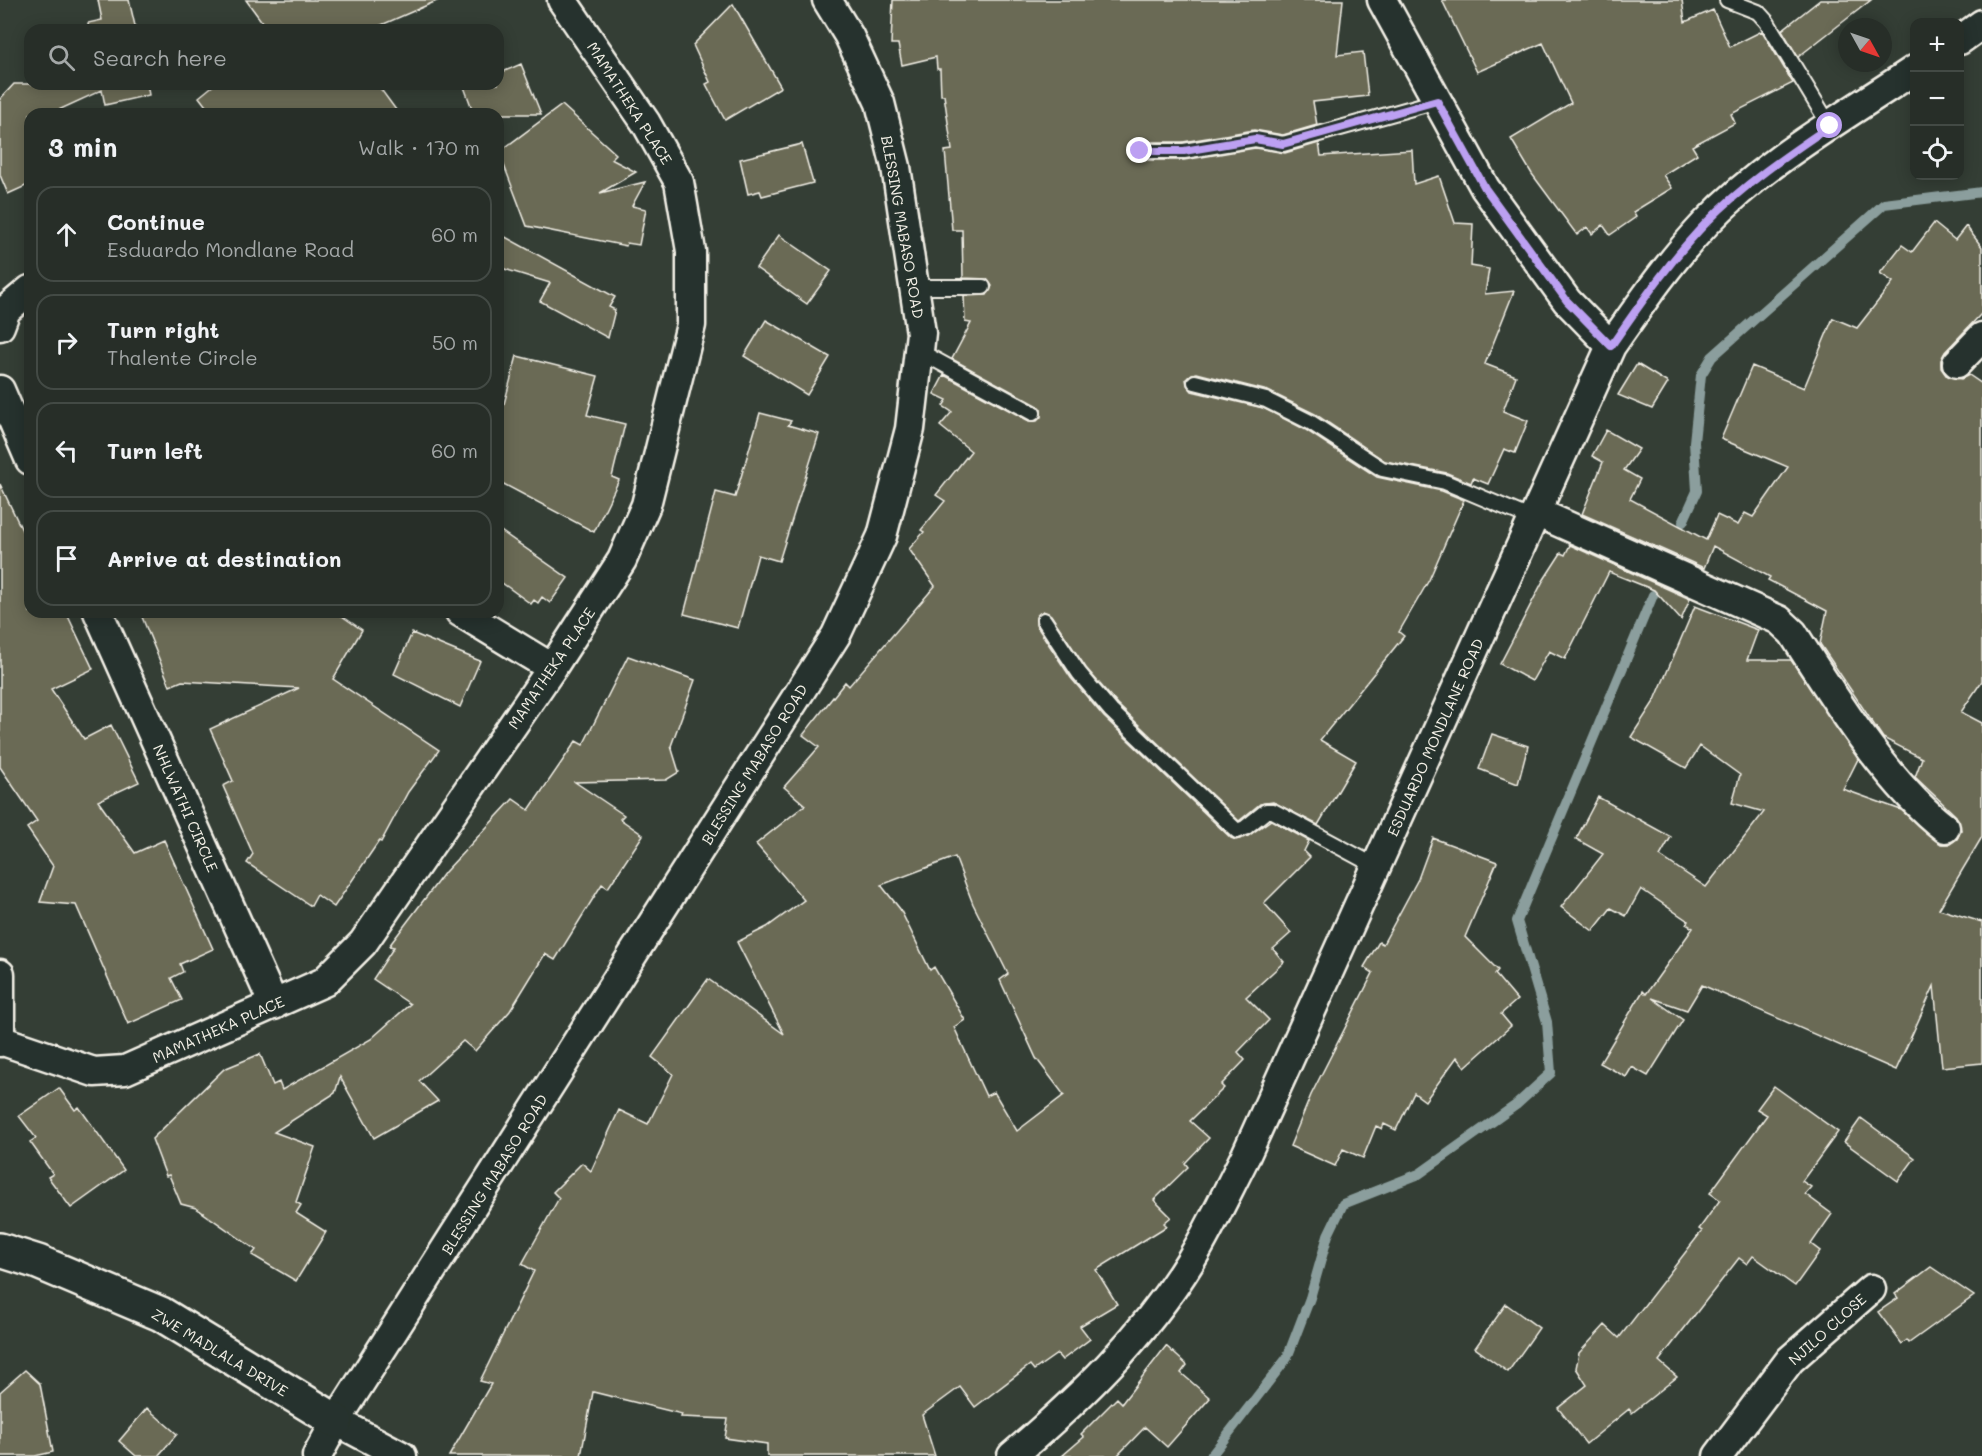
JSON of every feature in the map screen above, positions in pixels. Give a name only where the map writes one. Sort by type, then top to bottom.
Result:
[{"type":"street","name":"MAMATHEKA PLACE","points":[[0,1041],[93,1072],[124,1070],[324,982],[363,943],[552,668],[622,560],[646,506],[691,325],[691,251],[679,182],[646,123],[561,0]]},
{"type":"street","name":"BLESSING MABASO ROAD","points":[[317,1456],[336,1422],[836,635],[882,536],[910,429],[921,333],[896,167],[880,103],[849,36],[827,0]]},
{"type":"street","points":[[1382,0],[1485,188],[1567,301],[1611,346]]},
{"type":"street","points":[[1964,37],[1982,24]]},
{"type":"street","name":"ESDUARDO MONDLANE ROAD","points":[[1012,1456],[1072,1405],[1136,1337],[1190,1261],[1246,1155],[1611,346],[1659,277],[1707,222],[1777,161],[1911,72]]},
{"type":"street","points":[[0,326],[6,310],[24,295]]},
{"type":"street","points":[[1957,363],[1982,337]]},
{"type":"street","points":[[0,390],[24,446]]},
{"type":"street","points":[[1534,516],[1779,620],[1793,633],[1892,774],[1928,815],[1945,828]]},
{"type":"street","name":"NHLWATHI CIRCLE","points":[[101,618],[274,1005]]},
{"type":"street","points":[[470,618],[552,668]]},
{"type":"street","points":[[0,974],[0,1041]]},
{"type":"street","name":"ZWE MADLALA DRIVE","points":[[0,1250],[38,1262],[160,1314],[336,1422]]},
{"type":"street","name":"NJILO CLOSE","points":[[1718,1456],[1790,1360],[1871,1289]]},
{"type":"street","points":[[336,1422],[402,1456]]},
{"type":"lane","points":[[1727,0],[1758,12],[1767,22],[1830,126]]},
{"type":"lane","points":[[1140,151],[1184,151],[1255,139],[1283,144],[1437,101]]},
{"type":"lane","points":[[914,287],[983,287]]},
{"type":"lane","points":[[919,351],[1033,412]]},
{"type":"lane","points":[[1195,382],[1266,400],[1311,422],[1382,469],[1444,482],[1534,516]]},
{"type":"lane","points":[[1044,620],[1079,673],[1111,711],[1237,831],[1245,828],[1266,811],[1274,811],[1377,867]]},
{"type":"building","points":[[98,0],[129,0],[135,24],[88,24],[102,20]]},
{"type":"building","points":[[246,0],[439,0],[384,24],[264,24]]},
{"type":"building","points":[[893,0],[1343,0],[1337,55],[1363,52],[1368,96],[1313,102],[1317,125],[1283,135],[1254,130],[1183,142],[1139,142],[1132,147],[1132,155],[1140,160],[1184,160],[1255,148],[1285,153],[1319,143],[1321,156],[1412,150],[1414,184],[1439,176],[1455,223],[1473,224],[1471,266],[1489,269],[1485,294],[1514,291],[1485,364],[1516,376],[1503,411],[1528,421],[1515,453],[1504,449],[1488,484],[1473,478],[1471,483],[1447,473],[1385,461],[1315,414],[1268,391],[1197,373],[1186,379],[1192,391],[1263,408],[1306,430],[1377,477],[1442,491],[1464,500],[1429,580],[1399,632],[1404,636],[1320,740],[1356,761],[1318,825],[1273,802],[1260,804],[1239,821],[1118,705],[1086,668],[1051,615],[1043,611],[1036,617],[1036,625],[1071,678],[1104,717],[1231,838],[1236,840],[1248,836],[1271,820],[1309,841],[1304,851],[1310,857],[1264,903],[1291,933],[1273,949],[1284,962],[1246,997],[1269,1020],[1238,1052],[1245,1060],[1221,1085],[1224,1088],[1190,1121],[1209,1138],[1185,1163],[1188,1167],[1154,1200],[1171,1217],[1164,1223],[1167,1226],[1096,1270],[1117,1304],[1080,1326],[1090,1339],[1062,1360],[1057,1354],[1034,1370],[1030,1365],[975,1407],[960,1387],[922,1415],[935,1456],[767,1456],[767,1444],[725,1438],[728,1419],[681,1417],[682,1414],[593,1392],[581,1456],[449,1456],[491,1384],[480,1381],[534,1271],[522,1264],[559,1198],[553,1192],[582,1163],[591,1171],[619,1110],[648,1124],[673,1074],[652,1057],[708,979],[784,1034],[737,942],[767,927],[804,900],[756,844],[805,805],[784,787],[819,747],[803,735],[845,682],[849,686],[935,586],[909,549],[945,501],[936,495],[971,451],[940,426],[952,412],[943,406],[947,400],[934,394],[944,375],[1029,421],[1037,421],[1041,417],[1041,409],[1037,405],[952,359],[971,323],[965,322],[964,296],[987,295],[992,286],[987,279],[963,278],[962,230],[952,230],[945,151],[952,150],[944,95],[941,95],[940,69],[937,69],[936,57],[902,65],[898,44],[891,44]],"holes":[[[955,857],[973,904],[1008,974],[1000,980],[1036,1058],[1064,1095],[1017,1131],[994,1092],[986,1096],[954,1027],[965,1020],[934,967],[930,970],[900,909],[881,885]]]},
{"type":"building","points":[[1442,0],[1682,0],[1685,22],[1713,10],[1730,47],[1762,31],[1793,83],[1731,114],[1735,123],[1692,146],[1697,154],[1663,175],[1672,188],[1633,212],[1636,217],[1610,235],[1603,225],[1592,234],[1587,227],[1577,235],[1532,174],[1511,139],[1571,103],[1543,43],[1477,72]]},
{"type":"building","points":[[1820,0],[1871,0],[1848,18],[1838,18],[1838,26],[1798,57],[1782,30]]},
{"type":"building","points":[[733,4],[781,87],[725,120],[706,84],[710,82],[693,45]]},
{"type":"building","points":[[521,64],[541,114],[504,114],[504,108],[472,108],[465,90],[504,90],[504,71]]},
{"type":"building","points":[[14,84],[24,84],[24,90],[102,90],[63,108],[24,108],[24,187],[8,194],[0,175],[0,99]]},
{"type":"building","points":[[102,90],[148,90],[149,95],[105,105]]},
{"type":"building","points":[[208,90],[381,90],[395,108],[207,108],[199,97]]},
{"type":"building","points":[[562,105],[616,154],[611,159],[636,172],[600,193],[645,182],[632,206],[646,209],[639,245],[627,243],[626,246],[527,226],[504,165],[504,148]]},
{"type":"building","points":[[802,144],[813,183],[762,196],[760,191],[748,194],[740,159]]},
{"type":"building","points":[[1934,223],[1955,240],[1966,226],[1982,247],[1982,313],[1945,352],[1941,360],[1941,368],[1946,375],[1961,379],[1969,375],[1982,384],[1982,681],[1961,712],[1982,723],[1982,837],[1939,909],[1982,922],[1982,1063],[1942,1067],[1934,986],[1896,1070],[1702,985],[1687,1010],[1652,998],[1683,1020],[1648,1076],[1632,1067],[1626,1077],[1600,1063],[1643,991],[1646,994],[1693,928],[1686,924],[1688,921],[1641,889],[1626,916],[1611,908],[1593,931],[1561,907],[1603,854],[1576,839],[1598,797],[1671,837],[1660,856],[1706,887],[1764,812],[1732,803],[1740,775],[1700,746],[1686,768],[1631,737],[1655,700],[1695,606],[1758,630],[1747,660],[1791,660],[1858,759],[1843,789],[1901,810],[1941,844],[1950,844],[1957,839],[1961,830],[1956,816],[1915,777],[1922,758],[1883,738],[1820,644],[1827,611],[1768,580],[1770,577],[1713,546],[1704,568],[1582,514],[1603,462],[1592,456],[1606,430],[1639,449],[1624,470],[1640,479],[1630,499],[1706,540],[1717,515],[1738,525],[1745,513],[1753,517],[1788,467],[1721,439],[1752,366],[1804,388],[1833,318],[1857,328],[1893,282],[1880,273],[1902,245],[1912,252]]},
{"type":"building","points":[[779,235],[831,271],[807,304],[756,268]]},
{"type":"building","points":[[504,236],[615,297],[609,307],[615,310],[608,338],[540,301],[550,283],[504,269]]},
{"type":"building","points":[[766,320],[830,357],[807,395],[744,356]]},
{"type":"building","points":[[517,356],[598,376],[587,415],[625,424],[612,477],[619,480],[594,532],[504,484],[504,404]]},
{"type":"building","points":[[1637,364],[1668,383],[1652,409],[1618,395]]},
{"type":"building","points":[[760,413],[791,421],[788,425],[819,434],[779,561],[758,555],[738,628],[684,614],[716,492],[735,497]]},
{"type":"building","points":[[0,484],[24,534],[24,618],[69,618],[93,669],[51,689],[84,739],[111,725],[139,782],[98,801],[135,853],[164,840],[213,949],[180,964],[183,972],[171,978],[182,1000],[128,1024],[76,905],[40,902],[53,866],[27,828],[37,821],[0,767]]},
{"type":"building","points":[[504,533],[568,578],[550,603],[542,597],[538,603],[534,600],[531,604],[504,584]]},
{"type":"building","points":[[1570,545],[1690,599],[1681,620],[1654,590],[1609,572],[1565,659],[1549,651],[1532,681],[1500,664],[1543,581],[1561,553],[1565,555]]},
{"type":"building","points":[[142,618],[345,618],[362,630],[333,679],[439,750],[408,792],[381,842],[379,841],[334,907],[317,895],[311,906],[247,863],[253,854],[223,786],[233,781],[210,729],[299,688],[182,681],[170,686]]},
{"type":"building","points":[[412,633],[480,661],[460,707],[394,674]]},
{"type":"building","points":[[628,656],[695,680],[671,746],[679,772],[666,780],[575,782],[624,815],[620,819],[643,835],[608,888],[602,884],[555,960],[545,954],[510,1011],[475,1051],[463,1041],[419,1081],[438,1101],[374,1138],[340,1077],[335,1093],[274,1132],[315,1147],[296,1202],[301,1205],[296,1213],[326,1232],[296,1281],[252,1255],[256,1250],[196,1208],[181,1204],[169,1175],[166,1176],[152,1139],[224,1069],[260,1054],[273,1085],[279,1082],[282,1090],[371,1039],[410,1004],[373,979],[394,947],[389,946],[445,872],[513,799],[529,810],[576,741],[583,745]]},
{"type":"building","points":[[1492,734],[1528,746],[1518,784],[1479,769]]},
{"type":"building","points":[[1433,838],[1497,862],[1465,937],[1498,970],[1495,974],[1517,1000],[1501,1014],[1511,1026],[1465,1067],[1457,1057],[1425,1101],[1414,1093],[1396,1130],[1384,1124],[1382,1129],[1376,1126],[1363,1158],[1343,1149],[1335,1166],[1290,1146],[1311,1095],[1373,973],[1364,967],[1379,942],[1383,944],[1418,879]]},
{"type":"building","points":[[1774,1086],[1838,1132],[1802,1181],[1811,1187],[1805,1194],[1832,1214],[1811,1244],[1820,1251],[1795,1286],[1753,1256],[1747,1264],[1739,1258],[1659,1361],[1677,1377],[1632,1413],[1629,1409],[1586,1444],[1558,1408],[1587,1385],[1576,1368],[1579,1353],[1605,1325],[1619,1338],[1702,1231],[1699,1229],[1720,1200],[1710,1193],[1767,1115],[1757,1109]]},
{"type":"building","points":[[59,1088],[75,1110],[79,1107],[124,1170],[71,1208],[48,1177],[53,1174],[30,1142],[36,1138],[19,1116]]},
{"type":"building","points":[[1861,1118],[1915,1158],[1898,1181],[1844,1142]]},
{"type":"building","points":[[1931,1267],[1974,1296],[1909,1343],[1907,1340],[1902,1344],[1878,1312],[1898,1298],[1895,1294]]},
{"type":"building","points":[[1506,1304],[1539,1328],[1508,1372],[1475,1348]]},
{"type":"building","points":[[1166,1346],[1187,1365],[1181,1373],[1210,1398],[1167,1447],[1145,1427],[1117,1456],[1062,1456],[1084,1437],[1081,1434],[1117,1398],[1122,1403]]},
{"type":"building","points":[[25,1370],[40,1384],[53,1452],[35,1456],[0,1456],[0,1392]]},
{"type":"building","points":[[147,1408],[177,1434],[158,1456],[136,1456],[119,1441]]},
{"type":"waterway","points":[[1683,522],[1697,491],[1694,442],[1701,375],[1712,357],[1884,204],[1982,192]]},
{"type":"waterway","points":[[1211,1456],[1287,1358],[1310,1298],[1328,1235],[1343,1204],[1419,1174],[1516,1105],[1551,1073],[1547,1022],[1517,921],[1653,595]]},
{"type":"route","points":[[1140,151],[1184,151],[1255,139],[1283,144],[1437,101],[1485,188],[1567,301],[1611,346],[1659,277],[1707,222],[1777,161],[1830,126]]}]
